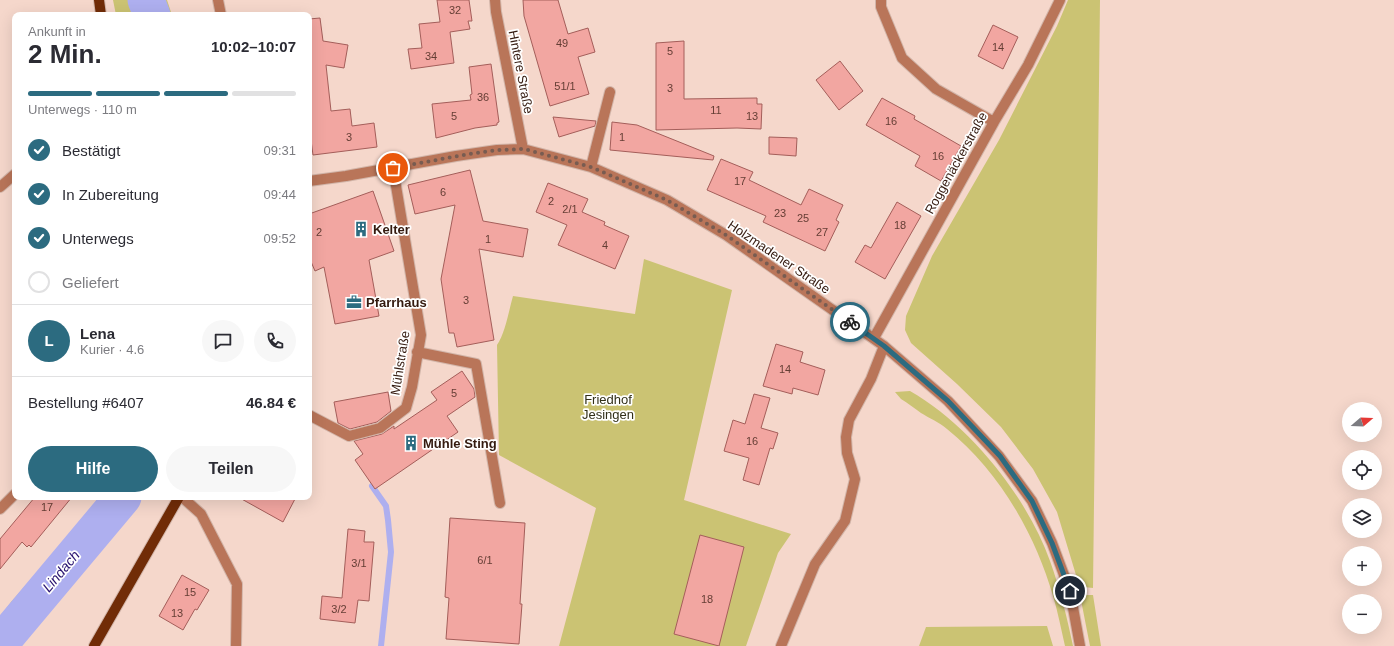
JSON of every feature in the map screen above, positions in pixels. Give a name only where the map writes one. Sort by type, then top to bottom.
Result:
[{"type":"main road","points":[[99,0],[101,12]]},
{"type":"main road","points":[[94,646],[179,500]]},
{"type":"street","points":[[218,0],[220,12]]},
{"type":"street","name":"Hintere Straße","points":[[495,0],[514,109],[524,149]]},
{"type":"street","points":[[880,0],[902,58],[936,89],[994,122]]},
{"type":"street","name":"Roggenäckerstraße","points":[[874,338],[994,122],[1028,65],[1060,0]]},
{"type":"street","points":[[591,167],[610,92]]},
{"type":"street","name":"Holzmadener Straße","points":[[312,181],[469,154],[497,150],[524,149],[591,167],[667,200],[726,235],[884,346],[948,401],[1000,456],[1032,501],[1052,543],[1070,591],[1080,646]]},
{"type":"street","name":"Mühlstraße","points":[[312,417],[349,436],[380,428],[406,408],[412,387],[421,335],[393,168]]},
{"type":"street","points":[[0,187],[12,177]]},
{"type":"street","points":[[781,646],[815,564],[845,521],[855,479],[847,448],[846,437],[849,420],[871,379],[884,346]]},
{"type":"street","points":[[417,352],[476,364],[500,503]]},
{"type":"street","points":[[0,510],[12,497]]},
{"type":"street","points":[[185,500],[201,514],[237,584],[236,646]]},
{"type":"green space","points":[[113,0],[167,0],[171,12],[115,12]]},
{"type":"green space","points":[[1068,0],[1100,0],[1093,588],[1079,585],[1057,512],[1033,469],[1001,427],[957,384],[911,343],[905,330],[906,316],[932,256],[999,140],[1057,26]]},
{"type":"green space","name":"Friedhof Jesingen","points":[[644,259],[732,290],[684,500],[791,534],[778,553],[746,646],[559,646],[596,508],[499,455],[497,345],[505,328],[513,296],[635,314]]},
{"type":"green space","points":[[910,391],[932,405],[975,443],[994,465],[1027,512],[1050,561],[1063,603],[1073,646],[1065,646],[1053,596],[1045,572],[1025,526],[1012,504],[983,464],[965,445],[944,427],[901,399],[895,392]]},
{"type":"green space","points":[[101,500],[114,500],[0,637],[0,617],[11,602]]},
{"type":"green space","points":[[1080,595],[1093,595],[1101,646],[1090,646]]},
{"type":"green space","points":[[1047,626],[1053,646],[919,646],[926,627]]},
{"type":"building","points":[[437,0],[469,0],[472,21],[468,21],[470,29],[450,32],[454,63],[411,69],[408,49],[422,48],[419,24],[440,22]]},
{"type":"building","points":[[523,0],[558,0],[568,34],[588,28],[595,52],[578,57],[589,94],[550,106],[524,16]]},
{"type":"building","points":[[320,18],[323,41],[348,45],[344,68],[326,65],[331,111],[350,109],[352,126],[374,123],[377,147],[313,155],[312,19]]},
{"type":"building","points":[[993,25],[1018,37],[1003,69],[978,56]]},
{"type":"building","points":[[684,41],[684,99],[757,98],[757,104],[762,104],[761,129],[737,128],[656,130],[656,43]]},
{"type":"building","points":[[840,61],[863,91],[839,110],[816,80]]},
{"type":"building","points":[[491,64],[499,122],[497,125],[475,128],[436,138],[432,104],[471,100],[470,95],[472,94],[469,67]]},
{"type":"building","points":[[882,98],[915,116],[914,119],[961,146],[941,181],[915,166],[920,156],[866,125]]},
{"type":"building","points":[[553,117],[596,121],[595,126],[559,137]]},
{"type":"building","points":[[612,122],[637,125],[714,156],[713,160],[610,150]]},
{"type":"building","points":[[769,137],[797,138],[796,156],[769,154]]},
{"type":"building","points":[[721,159],[753,172],[749,180],[801,205],[809,189],[843,205],[836,220],[839,222],[825,251],[763,222],[766,216],[707,190]]},
{"type":"building","points":[[470,170],[483,221],[528,229],[523,257],[479,249],[494,340],[457,347],[454,333],[449,333],[441,279],[455,205],[415,214],[408,185]]},
{"type":"building","points":[[548,183],[588,199],[582,212],[605,222],[604,225],[629,236],[615,269],[558,245],[567,225],[536,212]]},
{"type":"building","points":[[373,191],[394,251],[369,260],[379,316],[335,324],[324,267],[315,271],[312,264],[312,213]]},
{"type":"building","points":[[897,202],[921,216],[885,279],[855,262],[865,245],[871,248]]},
{"type":"building","points":[[776,344],[803,352],[800,362],[825,370],[818,395],[793,388],[792,394],[763,386]]},
{"type":"building","name":"Mühle Sting","points":[[462,371],[474,389],[475,397],[447,416],[458,432],[375,489],[355,460],[363,454],[354,441],[382,434],[394,426],[394,429],[437,400],[431,392]]},
{"type":"building","points":[[388,392],[391,411],[377,422],[350,429],[338,423],[334,402]]},
{"type":"building","points":[[754,394],[770,398],[761,428],[778,433],[773,449],[770,448],[759,485],[743,480],[749,458],[724,451],[733,420],[745,424]]},
{"type":"building","points":[[32,500],[70,500],[31,547],[29,545],[27,547],[22,542],[0,569],[0,539]]},
{"type":"building","points":[[243,500],[294,500],[283,522]]},
{"type":"building","points":[[450,518],[525,523],[519,644],[446,639],[449,598],[445,597]]},
{"type":"building","points":[[348,529],[365,531],[364,542],[374,542],[369,601],[358,600],[355,623],[320,619],[322,596],[342,598]]},
{"type":"building","points":[[700,535],[744,547],[719,646],[674,634]]},
{"type":"building","points":[[182,575],[209,590],[197,610],[195,609],[183,630],[159,616]]},
{"type":"waterway","name":"Lindach","points":[[146,0],[151,12]]},
{"type":"waterway","points":[[372,486],[386,506],[391,552],[381,646]]},
{"type":"waterway","name":"Lindach","points":[[0,646],[4,639],[120,500]]},
{"type":"way so far","points":[[393,168],[469,154],[497,150],[524,149],[591,167],[667,200],[726,235],[850,322]]},
{"type":"place","name":"Kelter","points":[[361,229]]},
{"type":"place","name":"Pfarrhaus","points":[[354,302]]},
{"type":"place","name":"Mühle Sting","points":[[411,443]]},
{"type":"route","points":[[850,322],[884,346],[948,401],[1000,456],[1032,501],[1052,543],[1070,591]]}]
